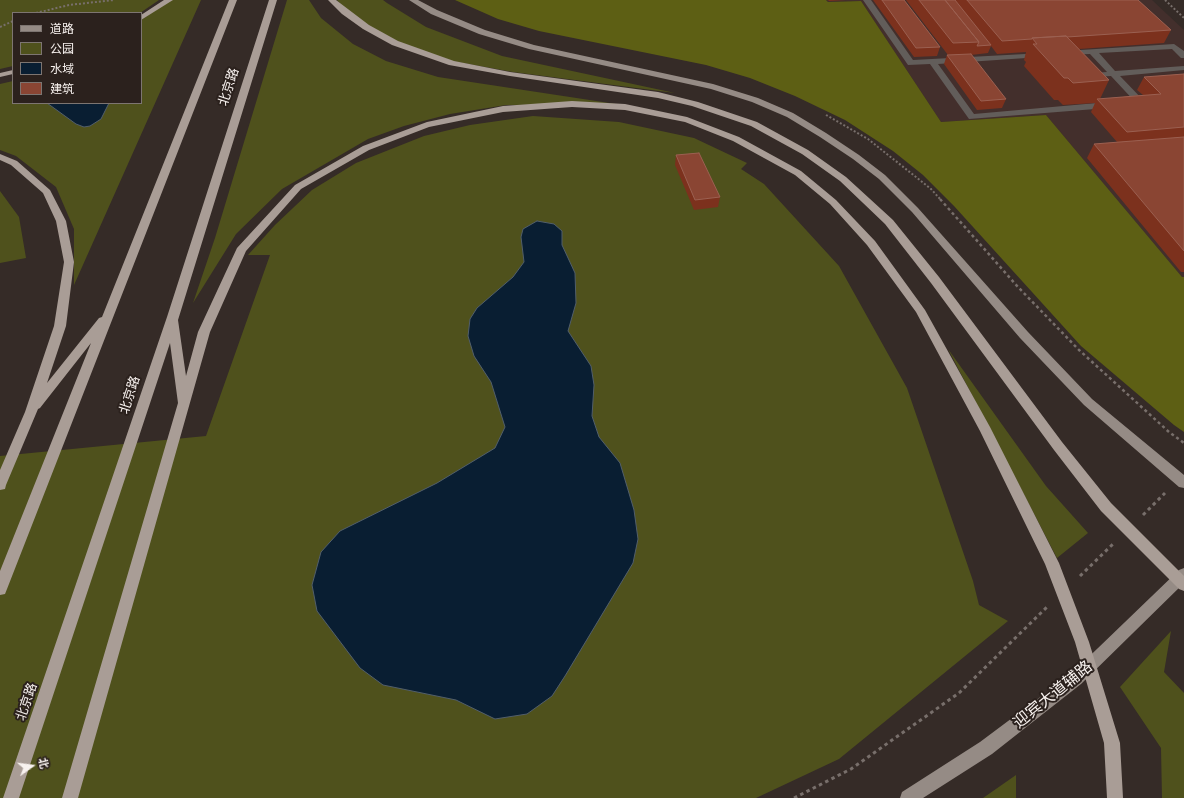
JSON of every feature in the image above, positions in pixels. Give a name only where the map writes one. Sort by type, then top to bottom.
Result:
[{"type":"highway","points":[[142,17],[169,0]]},
{"type":"highway","name":"北京路","points":[[0,589],[233,0]]},
{"type":"highway","name":"北京路","points":[[11,798],[173,317],[273,0]]},
{"type":"highway","points":[[332,0],[345,12],[366,27],[395,43],[452,63],[510,74],[658,95],[695,104],[754,124],[804,152],[843,179],[889,222],[935,280],[1058,446],[1106,507],[1184,585]]},
{"type":"highway","points":[[0,75],[12,72]]},
{"type":"highway","points":[[70,798],[204,332],[241,250],[298,187],[366,148],[427,125],[503,109],[572,104],[625,107],[688,120],[736,139],[798,174],[833,202],[871,243],[920,310],[986,430],[1052,563],[1082,642],[1112,743],[1115,798]]},
{"type":"highway","points":[[0,157],[14,164],[47,192],[62,221],[69,262],[60,326],[19,442],[0,485]]},
{"type":"highway","points":[[30,412],[112,309]]},
{"type":"highway","points":[[173,317],[184,405]]},
{"type":"main road","points":[[413,0],[434,12],[482,32],[532,48],[689,82],[755,100],[790,115],[823,135],[856,157],[882,177],[915,210],[1024,335],[1088,402],[1182,481]]},
{"type":"main road","name":"迎宾大道辅路","points":[[908,798],[986,748],[1076,679],[1184,574]]},
{"type":"lane","points":[[867,0],[911,62],[1174,46],[1184,56]]},
{"type":"lane","points":[[932,61],[972,117],[1142,103],[1092,51]]},
{"type":"lane","points":[[1097,75],[1184,68]]},
{"type":"path","points":[[40,12],[69,5],[114,0]]},
{"type":"path","points":[[1165,0],[1184,18]]},
{"type":"path","points":[[0,27],[12,21]]},
{"type":"path","points":[[1140,518],[1182,481]]},
{"type":"path","points":[[1078,578],[1118,539]]},
{"type":"path","points":[[794,798],[851,769],[959,693],[1050,605]]},
{"type":"shaded area","points":[[455,0],[861,1],[941,122],[1046,115],[1182,277],[1184,277],[1184,432],[1081,346],[954,206],[923,175],[893,151],[845,120],[795,96],[750,78],[706,65],[539,31],[498,19]]},
{"type":"shaded area","points":[[826,0],[1152,0],[1184,30],[1184,277],[1182,277],[1046,115],[941,122],[861,1],[828,2]]},
{"type":"green space","points":[[0,0],[159,0],[141,12],[12,12],[12,66],[0,69]]},
{"type":"green space","points":[[169,0],[201,0],[74,285],[74,229],[56,187],[16,156],[0,150],[0,84],[12,81],[12,104],[142,104],[142,19]]},
{"type":"green space","points":[[287,0],[309,0],[321,18],[353,44],[386,61],[438,77],[616,104],[506,105],[450,114],[404,126],[368,139],[282,189],[236,234],[193,303],[215,238]]},
{"type":"green space","points":[[337,0],[383,0],[426,27],[502,56],[675,93],[513,72],[452,61],[399,42],[374,29],[345,9]]},
{"type":"green space","points":[[533,116],[619,122],[694,138],[747,163],[741,169],[764,184],[839,266],[907,388],[973,581],[979,605],[1008,621],[839,759],[756,798],[0,798],[0,456],[206,436],[270,255],[248,255],[275,225],[312,190],[356,163],[424,136],[470,125]]},
{"type":"green space","points":[[0,191],[19,217],[26,258],[0,263]]},
{"type":"green space","points":[[948,349],[1046,486],[1088,533],[1057,558]]},
{"type":"green space","points":[[1171,631],[1164,672],[1184,693],[1184,798],[1162,798],[1161,748],[1120,687]]},
{"type":"green space","points":[[1016,775],[1016,798],[983,798]]},
{"type":"water","points":[[48,104],[108,104],[101,119],[90,126],[84,127],[76,124]]},
{"type":"water","points":[[537,221],[554,224],[562,231],[562,245],[575,273],[576,303],[568,331],[591,366],[594,385],[592,416],[599,437],[620,463],[634,510],[638,539],[633,563],[552,696],[527,714],[495,719],[456,700],[383,685],[360,668],[317,611],[312,585],[321,552],[340,531],[437,483],[495,448],[505,427],[491,382],[474,356],[468,336],[470,319],[477,308],[513,277],[524,262],[521,237],[523,229]]},
{"type":"building","points":[[882,0],[904,0],[940,47],[916,48]]},
{"type":"building","points":[[919,0],[945,0],[979,42],[953,43]]},
{"type":"building","points":[[945,0],[955,0],[991,45],[977,46],[979,42]]},
{"type":"building","points":[[967,0],[1138,0],[1171,30],[1002,41]]},
{"type":"building","points":[[1066,36],[1109,80],[1073,83],[1068,78],[1064,78],[1033,44],[1037,44],[1032,38]]},
{"type":"building","points":[[971,54],[1006,99],[981,101],[947,55]]},
{"type":"building","points":[[1184,74],[1184,127],[1127,132],[1097,99],[1161,94],[1144,77]]},
{"type":"building","points":[[1184,137],[1184,251],[1094,144]]},
{"type":"building","points":[[699,153],[720,197],[695,200],[676,155]]}]
